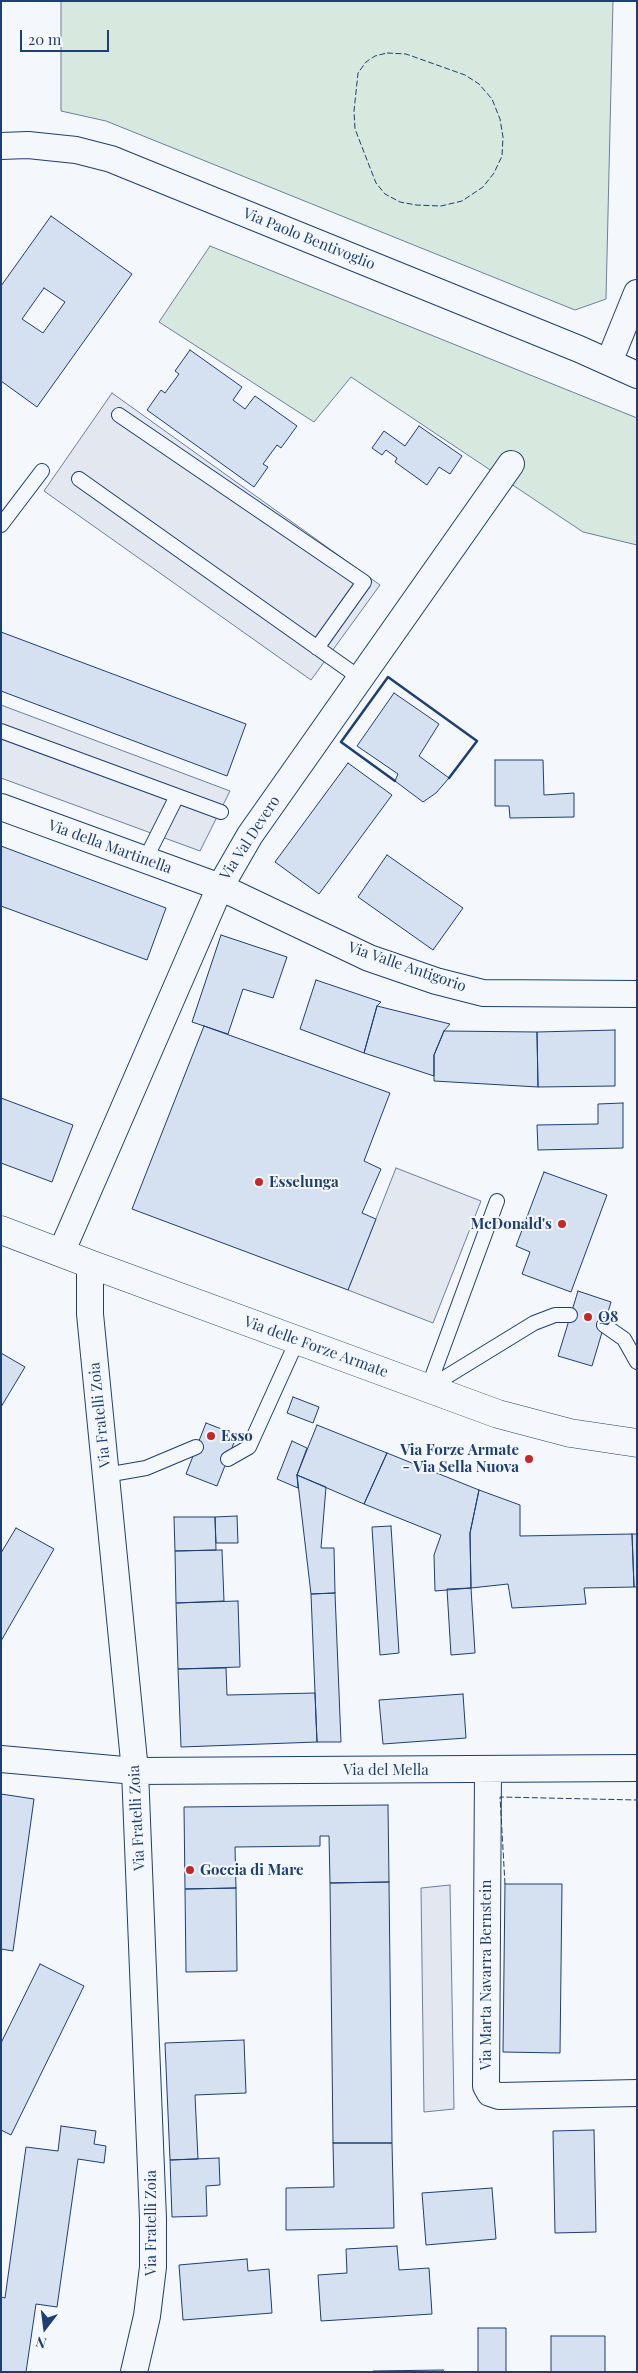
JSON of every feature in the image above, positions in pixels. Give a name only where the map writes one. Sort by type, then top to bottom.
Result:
[{"type":"street","name":"Via Paolo Bentivoglio","points":[[1,146],[28,145],[76,150],[111,159],[637,375]]},
{"type":"street","points":[[609,362],[637,293]]},
{"type":"street","name":"Via Val Devero","points":[[61,1253],[220,887],[250,835],[512,464]]},
{"type":"street","name":"Via della Martinella","points":[[1,807],[220,887]]},
{"type":"street","name":"Via Valle Antigorio","points":[[220,887],[369,958],[436,981],[482,992],[637,994]]},
{"type":"street","name":"Via delle Forze Armate","points":[[4,1236],[61,1253],[297,1341],[530,1423],[570,1433],[637,1443]]},
{"type":"street","name":"Via Fratelli Zoia","points":[[90,1264],[90,1314],[135,1771],[153,2267],[147,2316],[134,2372]]},
{"type":"street","name":"Via del Mella","points":[[1,1760],[135,1771],[637,1768]]},
{"type":"street","name":"Via Marta Navarra Bernstein","points":[[488,1769],[486,2086],[490,2093],[499,2096],[637,2093]]},
{"type":"lane","points":[[119,415],[364,582],[317,648]]},
{"type":"lane","points":[[1,525],[42,471]]},
{"type":"lane","points":[[79,480],[360,678]]},
{"type":"lane","points":[[1,731],[221,812]]},
{"type":"lane","points":[[145,860],[177,796]]},
{"type":"lane","points":[[428,1388],[497,1201]]},
{"type":"lane","points":[[428,1388],[534,1323],[555,1315],[570,1315]]},
{"type":"lane","points":[[604,1325],[624,1339],[637,1362]]},
{"type":"lane","points":[[228,1459],[249,1447],[297,1341]]},
{"type":"lane","points":[[106,1474],[146,1468],[196,1447]]},
{"type":"shaded area","points":[[61,1],[613,1],[606,299],[575,310],[106,121],[61,111]]},
{"type":"shaded area","points":[[210,246],[637,418],[637,545],[583,532],[351,377],[314,422],[159,322]]},
{"type":"shaded area","points":[[112,393],[380,585],[311,680],[44,491]]},
{"type":"shaded area","points":[[1,705],[230,791],[200,851],[1,778]]},
{"type":"shaded area","points":[[396,1168],[481,1201],[433,1323],[348,1290]]},
{"type":"shaded area","points":[[450,1885],[454,2109],[424,2112],[421,1888]]},
{"type":"building","points":[[51,216],[132,274],[37,407],[1,381],[1,286]],"holes":[[[44,288],[65,302],[43,333],[22,319]]]},
{"type":"building","points":[[190,350],[242,387],[233,400],[245,409],[255,396],[297,426],[281,448],[277,445],[263,464],[268,467],[254,487],[147,410],[161,390],[165,393],[179,374],[175,371]]},
{"type":"building","points":[[419,426],[462,456],[450,474],[439,467],[427,485],[395,462],[397,458],[386,450],[382,455],[372,448],[384,431],[405,446]]},
{"type":"building","points":[[1,632],[246,724],[227,776],[1,691]]},
{"type":"building","points":[[394,693],[439,724],[419,756],[449,778],[436,793],[423,802],[395,781],[398,774],[357,746]]},
{"type":"building","points":[[495,760],[543,760],[544,795],[574,793],[574,817],[510,818],[509,806],[495,806]]},
{"type":"building","points":[[348,763],[392,795],[319,894],[275,862]]},
{"type":"building","points":[[1,846],[166,908],[147,960],[1,906]]},
{"type":"building","points":[[387,855],[463,908],[433,950],[358,897]]},
{"type":"building","points":[[221,935],[287,957],[273,998],[243,989],[228,1034],[192,1022]]},
{"type":"building","points":[[316,980],[381,1002],[377,1006],[364,1053],[300,1029]]},
{"type":"building","points":[[377,1006],[450,1024],[444,1031],[434,1055],[434,1076],[364,1053]]},
{"type":"building","points":[[204,1026],[390,1093],[364,1161],[381,1169],[362,1213],[376,1219],[348,1290],[132,1209]]},
{"type":"building","points":[[615,1030],[615,1086],[538,1087],[537,1032]]},
{"type":"building","points":[[444,1031],[537,1032],[538,1087],[434,1081],[434,1055]]},
{"type":"building","points":[[1,1098],[73,1125],[52,1182],[1,1163]]},
{"type":"building","points":[[623,1103],[623,1148],[538,1150],[537,1125],[598,1124],[598,1104]]},
{"type":"building","points":[[544,1172],[607,1195],[571,1292],[522,1274],[530,1252],[516,1246]]},
{"type":"building","points":[[578,1291],[611,1302],[592,1366],[558,1356]]},
{"type":"building","points":[[1,1353],[25,1367],[1,1407]]},
{"type":"building","points":[[293,1397],[319,1407],[313,1423],[287,1413]]},
{"type":"building","points":[[206,1423],[237,1435],[217,1486],[186,1474]]},
{"type":"building","points":[[317,1425],[387,1453],[364,1504],[297,1475]]},
{"type":"building","points":[[292,1441],[307,1448],[297,1475],[298,1488],[277,1479]]},
{"type":"building","points":[[387,1453],[479,1490],[470,1533],[471,1588],[435,1591],[434,1555],[441,1535],[364,1504]]},
{"type":"building","points":[[297,1475],[326,1487],[321,1548],[334,1548],[335,1593],[311,1594]]},
{"type":"building","points":[[479,1490],[520,1505],[520,1536],[632,1534],[634,1587],[584,1588],[586,1604],[512,1608],[508,1584],[471,1588],[470,1533]]},
{"type":"building","points":[[237,1516],[238,1543],[216,1543],[215,1517]]},
{"type":"building","points":[[174,1517],[215,1517],[216,1550],[175,1551]]},
{"type":"building","points":[[391,1526],[399,1653],[380,1655],[372,1527]]},
{"type":"building","points":[[16,1528],[54,1549],[1,1641],[1,1553]]},
{"type":"building","points":[[632,1534],[637,1534],[637,1587],[634,1587]]},
{"type":"building","points":[[222,1550],[224,1601],[176,1603],[175,1551]]},
{"type":"building","points":[[471,1588],[475,1653],[451,1655],[447,1589]]},
{"type":"building","points":[[335,1593],[341,1742],[317,1742],[311,1594]]},
{"type":"building","points":[[238,1601],[240,1667],[178,1669],[176,1603]]},
{"type":"building","points":[[226,1668],[227,1695],[315,1693],[317,1742],[181,1747],[178,1669]]},
{"type":"building","points":[[463,1694],[466,1738],[383,1744],[379,1700]]},
{"type":"building","points":[[1,1794],[34,1799],[13,1951],[1,1949]]},
{"type":"building","points":[[388,1805],[389,1882],[330,1883],[329,1836],[320,1836],[320,1846],[235,1847],[236,1888],[185,1889],[184,1807]]},
{"type":"building","points":[[389,1882],[392,2143],[333,2143],[330,1883]]},
{"type":"building","points":[[505,1884],[562,1884],[560,2053],[503,2052]]},
{"type":"building","points":[[236,1888],[237,1971],[186,1972],[185,1889]]},
{"type":"building","points":[[40,1964],[84,1986],[11,2135],[1,2130],[1,2043]]},
{"type":"building","points":[[244,2040],[246,2093],[195,2095],[198,2159],[170,2160],[165,2043]]},
{"type":"building","points":[[61,2126],[96,2131],[94,2144],[106,2146],[104,2163],[78,2159],[57,2307],[36,2304],[26,2372],[1,2372],[1,2297],[5,2298],[26,2147],[58,2151]]},
{"type":"building","points":[[594,2130],[596,2232],[555,2233],[553,2131]]},
{"type":"building","points":[[333,2143],[392,2143],[394,2228],[286,2230],[286,2188],[334,2187]]},
{"type":"building","points":[[219,2158],[220,2185],[206,2186],[207,2216],[172,2217],[170,2160]]},
{"type":"building","points":[[492,2188],[496,2239],[426,2245],[422,2193]]},
{"type":"building","points":[[397,2246],[399,2270],[429,2268],[432,2314],[321,2321],[318,2275],[347,2273],[346,2249]]},
{"type":"building","points":[[247,2259],[248,2271],[269,2269],[272,2313],[183,2320],[179,2265]]},
{"type":"building","points":[[478,2328],[506,2328],[506,2372],[478,2372]]},
{"type":"building","points":[[551,2336],[605,2336],[605,2372],[551,2372]]},
{"type":"building","points":[[443,2370],[444,2372],[373,2372],[373,2371]]},
{"type":"fence","points":[[387,53],[406,54],[465,75],[479,84],[492,99],[500,119],[503,137],[502,156],[494,173],[483,187],[462,201],[441,206],[400,202],[385,194],[376,183],[355,129],[354,111],[358,73],[366,62],[375,56],[387,53]]},
{"type":"fence","points":[[505,1884],[500,1797],[637,1800]]},
{"type":"wall","points":[[395,781],[341,742],[388,677],[477,741],[449,778]]},
{"type":"place","name":"Esselunga","points":[[259,1182]]},
{"type":"place","name":"McDonald's","points":[[562,1224]]},
{"type":"place","name":"Q8","points":[[588,1317]]},
{"type":"place","name":"Esso","points":[[211,1436]]},
{"type":"place","name":"Via Forze Armate - Via Sella Nuova","points":[[529,1459]]},
{"type":"place","name":"Goccia di Mare","points":[[190,1870]]}]
